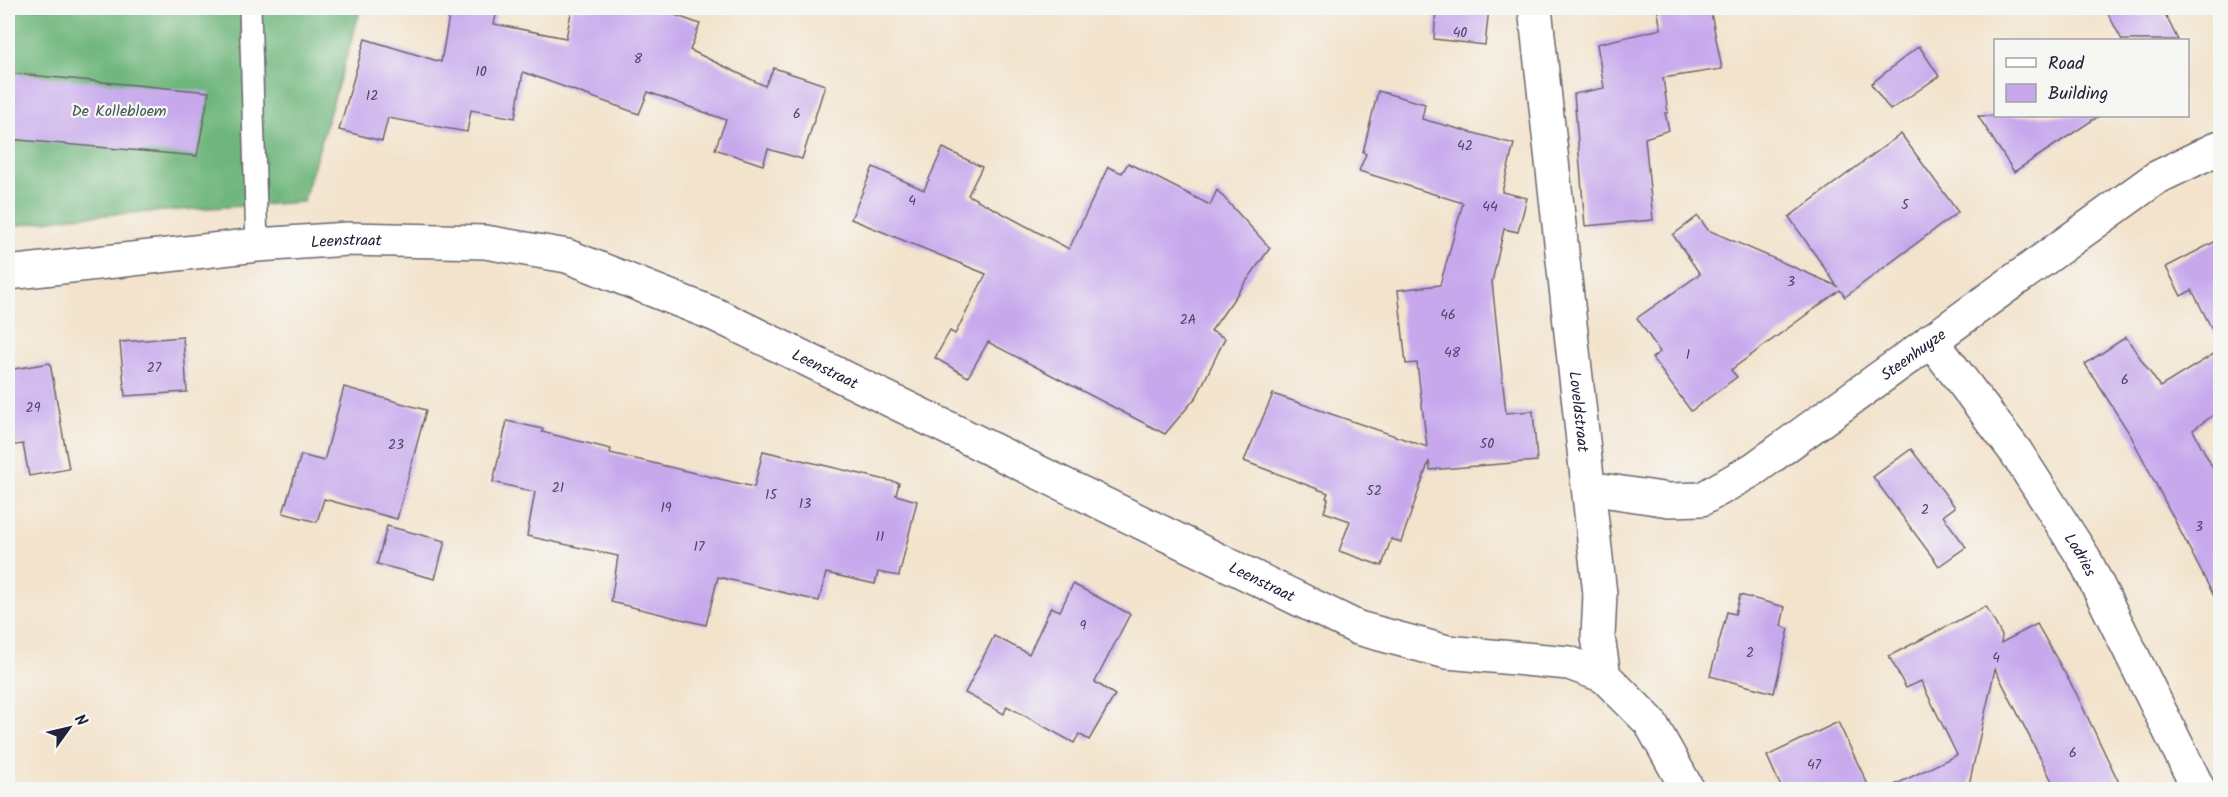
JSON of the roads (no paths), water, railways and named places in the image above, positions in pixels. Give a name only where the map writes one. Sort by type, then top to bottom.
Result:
[{"type":"street","name":"Loveldstraat","points":[[1535,8],[1600,594],[1598,637],[1604,676]]},
{"type":"street","name":"Steenhuyze","points":[[1589,488],[1669,500],[1702,499],[1754,469],[2156,178],[2220,147]]},
{"type":"street","name":"Leenstraat","points":[[8,273],[257,245],[348,238],[485,242],[567,256],[716,315],[1358,628],[1447,652],[1569,663],[1604,676]]},
{"type":"street","name":"Lodries","points":[[1931,340],[2016,452],[2084,558],[2199,789]]},
{"type":"street","points":[[1604,676],[1650,722],[1688,789]]},
{"type":"lane","points":[[250,8],[257,245]]},
{"type":"park label","name":"De Kollebloem","points":[[119,110]]}]
